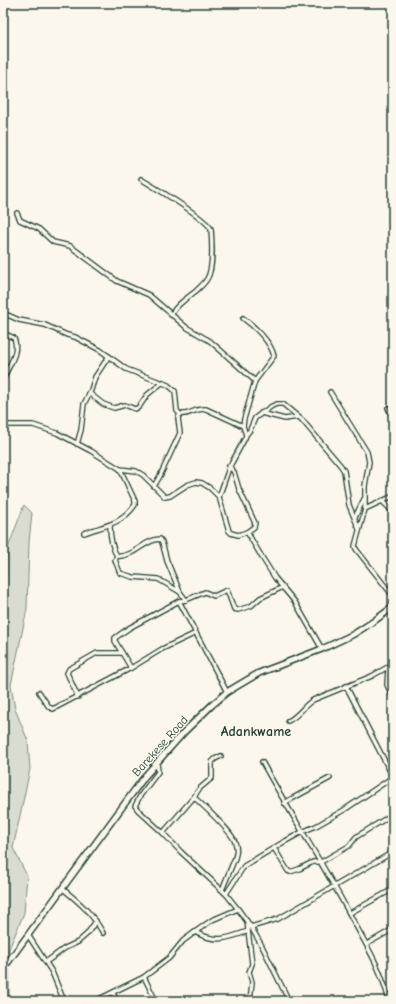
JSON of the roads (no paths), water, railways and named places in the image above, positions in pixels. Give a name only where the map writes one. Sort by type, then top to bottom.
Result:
[{"type":"main road","name":"Barekese Road","points":[[3,969],[123,805],[157,762],[184,732],[227,692],[259,673],[322,649],[354,634],[391,608]]},
{"type":"street","points":[[141,178],[204,221],[211,229],[211,263],[209,275],[196,291],[180,303],[171,315]]},
{"type":"street","points":[[17,213],[20,220],[42,231],[53,242],[70,246],[117,281],[149,294],[186,327],[210,341],[255,381]]},
{"type":"street","points":[[3,314],[19,320],[45,325],[75,337],[100,350],[126,369],[163,382],[175,391],[177,411],[180,414]]},
{"type":"street","points":[[243,318],[259,332],[274,356],[255,381],[244,419],[246,435]]},
{"type":"street","points":[[3,333],[14,338],[16,350],[10,367],[3,380]]},
{"type":"street","points":[[77,444],[81,430],[84,404],[95,376],[109,356]]},
{"type":"street","points":[[89,393],[103,404],[111,407],[114,408],[125,405],[135,409],[139,407],[147,395],[163,382]]},
{"type":"street","points":[[330,392],[367,452],[369,462],[366,475],[365,509],[356,549],[393,596]]},
{"type":"street","points":[[219,497],[229,466],[250,430],[255,418],[277,404],[283,404],[298,417],[341,466],[344,471],[348,505],[360,529]]},
{"type":"street","points":[[388,408],[393,417]]},
{"type":"street","points":[[180,414],[199,409],[206,409],[244,426]]},
{"type":"street","points":[[261,413],[285,419],[298,417]]},
{"type":"street","points":[[154,486],[180,433],[181,430],[178,418],[180,414]]},
{"type":"street","points":[[3,425],[33,425],[57,433],[120,469],[136,471],[163,495],[168,497],[187,485],[199,482],[210,488],[219,497],[231,533],[238,535],[247,532],[254,527],[255,523],[239,489],[234,472],[229,466]]},
{"type":"street","points":[[84,533],[96,528],[110,525],[122,518],[135,505],[135,500],[120,469]]},
{"type":"street","points":[[365,509],[393,496]]},
{"type":"street","points":[[355,517],[365,498]]},
{"type":"street","points":[[382,501],[393,512]]},
{"type":"street","points":[[110,525],[112,540],[117,556]]},
{"type":"street","points":[[247,532],[262,559],[295,602],[322,649]]},
{"type":"street","points":[[117,556],[124,556],[154,540],[160,539],[167,561],[180,592],[186,600]]},
{"type":"street","points":[[117,556],[114,560],[122,574],[145,579],[158,579],[180,592]]},
{"type":"street","points":[[131,668],[115,641],[115,638],[129,628],[179,600],[186,600],[205,592],[212,597],[227,590],[234,609],[238,610],[251,606],[260,598],[283,587]]},
{"type":"street","points":[[179,600],[227,692]]},
{"type":"street","points":[[391,608],[393,615]]},
{"type":"street","points":[[39,692],[49,708],[52,709],[78,697],[162,649],[196,633]]},
{"type":"street","points":[[78,697],[67,673],[69,669],[96,653],[122,653]]},
{"type":"street","points":[[288,721],[300,713],[310,702],[388,668],[393,664]]},
{"type":"street","points":[[388,668],[387,685],[393,697]]},
{"type":"street","points":[[226,894],[244,866],[302,832],[344,810],[393,777],[346,686]]},
{"type":"street","points":[[163,832],[194,797],[198,790],[212,778],[212,762],[220,756]]},
{"type":"street","points":[[157,762],[158,772],[140,796],[135,806],[222,890],[238,909],[251,927],[288,1000],[283,1001]]},
{"type":"street","points":[[262,762],[284,803],[321,862],[367,944],[382,977],[389,1001]]},
{"type":"street","points":[[284,803],[330,778]]},
{"type":"street","points":[[194,797],[219,820],[236,843],[237,853],[222,890]]},
{"type":"street","points":[[274,848],[290,872],[313,862],[321,862],[349,846],[356,837],[393,814]]},
{"type":"street","points":[[251,927],[278,919],[393,852]]},
{"type":"street","points":[[63,889],[87,909],[103,933]]},
{"type":"street","points":[[350,913],[393,889]]},
{"type":"street","points":[[95,1001],[144,977],[169,958],[184,941],[195,932],[212,920],[238,909]]},
{"type":"street","points":[[246,920],[252,964],[249,972],[252,982],[250,1001]]},
{"type":"street","points":[[46,962],[65,948],[78,942],[87,934],[96,921]]},
{"type":"street","points":[[367,944],[393,929]]},
{"type":"street","points":[[195,932],[207,938],[217,940],[236,936],[248,931]]},
{"type":"street","points":[[28,935],[46,962],[59,986],[64,1001]]},
{"type":"street","points":[[144,977],[156,1001]]},
{"type":"street","points":[[113,993],[117,1001]]},
{"type":"district","name":"Adankwame","points":[[256,731]]}]
